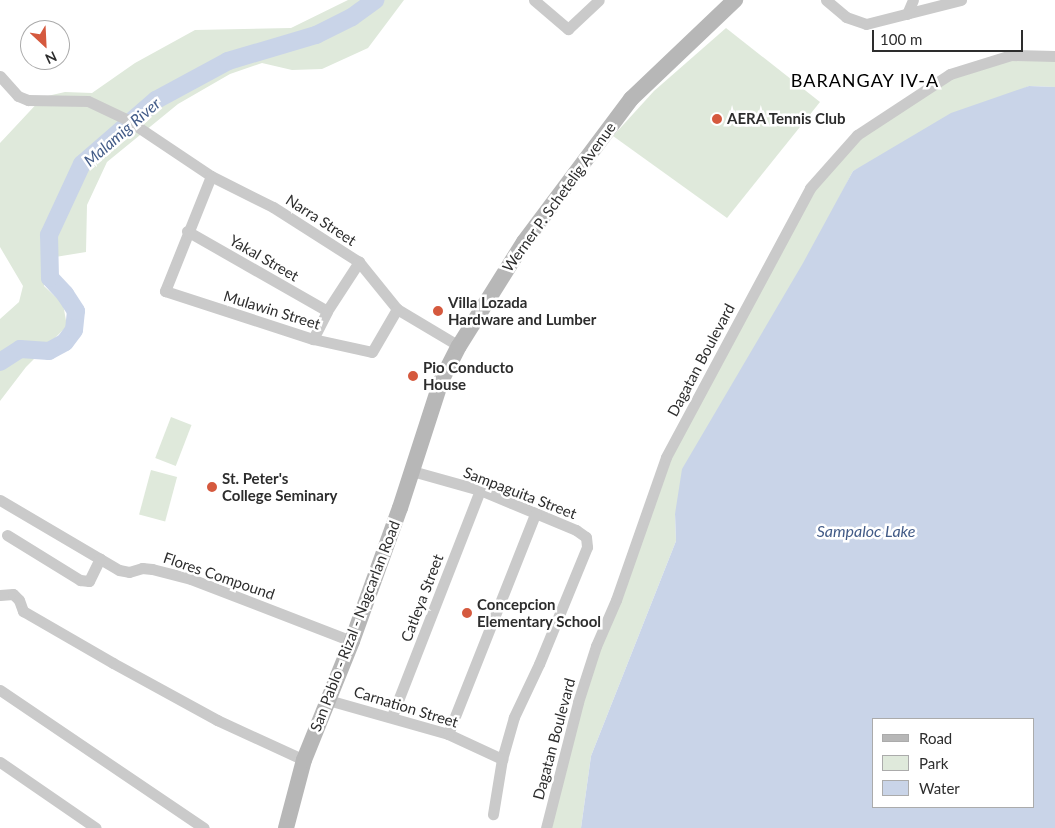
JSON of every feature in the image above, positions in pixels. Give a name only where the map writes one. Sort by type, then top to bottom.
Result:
[{"type":"main road","name":"Werner P. Schetelig Avenue","points":[[427,426],[441,381],[459,346],[524,242],[631,99],[735,0]]},
{"type":"main road","name":"San Pablo - Rizal - Nagcarlan Road","points":[[286,828],[304,760],[352,641],[427,426]]},
{"type":"street","points":[[534,0],[568,29],[599,0]]},
{"type":"street","points":[[826,0],[846,17],[866,24],[961,0]]},
{"type":"street","points":[[907,14],[913,0]]},
{"type":"street","name":"Dagatan Boulevard","points":[[546,828],[578,702],[596,646],[623,583],[666,457],[810,188],[857,136],[950,74],[1011,55],[1055,56]]},
{"type":"street","name":"Narra Street","points":[[0,76],[18,96],[28,100],[88,101],[126,119],[211,176],[273,206],[359,262],[397,309],[459,346]]},
{"type":"street","points":[[188,231],[211,176]]},
{"type":"street","name":"Mulawin Street","points":[[188,231],[165,291],[313,339],[372,352],[397,309]]},
{"type":"street","name":"Yakal Street","points":[[188,231],[327,311]]},
{"type":"street","points":[[313,339],[327,311],[359,262]]},
{"type":"street","name":"Sampaguita Street","points":[[412,471],[480,490],[576,530],[586,537],[587,547],[539,664],[514,717],[502,759]]},
{"type":"street","name":"Catleya Street","points":[[392,716],[480,490]]},
{"type":"street","name":"Flores Compound","points":[[0,500],[119,570],[129,572],[142,568],[191,579],[352,641]]},
{"type":"street","points":[[448,734],[535,514]]},
{"type":"street","points":[[7,535],[80,580],[89,581],[100,558]]},
{"type":"street","points":[[0,595],[13,594],[19,600],[23,611],[113,663],[216,720],[304,760]]},
{"type":"street","points":[[0,690],[201,827]]},
{"type":"street","name":"Carnation Street","points":[[328,700],[392,716],[448,734],[502,759]]},
{"type":"street","points":[[493,814],[502,759]]},
{"type":"street","points":[[0,762],[84,824],[96,828]]},
{"type":"green space","points":[[348,0],[404,0],[368,48],[322,69],[292,70],[262,63],[230,74],[178,104],[107,162],[87,205],[86,252],[43,259],[44,286],[63,304],[67,326],[26,367],[0,401],[0,319],[19,302],[23,286],[0,247],[0,143],[43,97],[65,92],[92,93],[135,63],[195,30],[291,28]]},
{"type":"green space","name":"AERA Tennis Club","points":[[726,28],[820,102],[727,218],[613,136],[654,91]]},
{"type":"green space","points":[[1011,55],[1055,57],[1055,87],[1029,86],[853,171],[675,514],[676,541],[591,756],[581,828],[547,828],[578,702],[666,457],[810,188],[857,135],[950,74]]},
{"type":"green space","points":[[171,417],[192,425],[176,466],[155,458]]},
{"type":"green space","points":[[151,470],[177,477],[165,521],[139,514]]},
{"type":"water","name":"Sampaloc Lake","points":[[1029,86],[1055,87],[1055,828],[581,828],[591,756],[676,541],[675,514],[682,469],[803,263],[853,171],[951,113]]},
{"type":"waterway","name":"Malamig River","points":[[0,362],[20,349],[49,351],[65,342],[74,330],[76,311],[65,294],[50,278],[49,235],[82,164],[156,100],[228,61],[316,35],[352,17],[375,0]]},
{"type":"place","name":"AERA Tennis Club","points":[[717,119]]},
{"type":"place","name":"Villa Lozada Hardware and Lumber","points":[[438,311]]},
{"type":"place","name":"Pio Conducto House","points":[[413,376]]},
{"type":"place","name":"St. Peter's College Seminary","points":[[212,487]]},
{"type":"place","name":"Concepcion Elementary School","points":[[467,613]]},
{"type":"district","name":"BARANGAY IV-A","points":[[865,80]]}]
